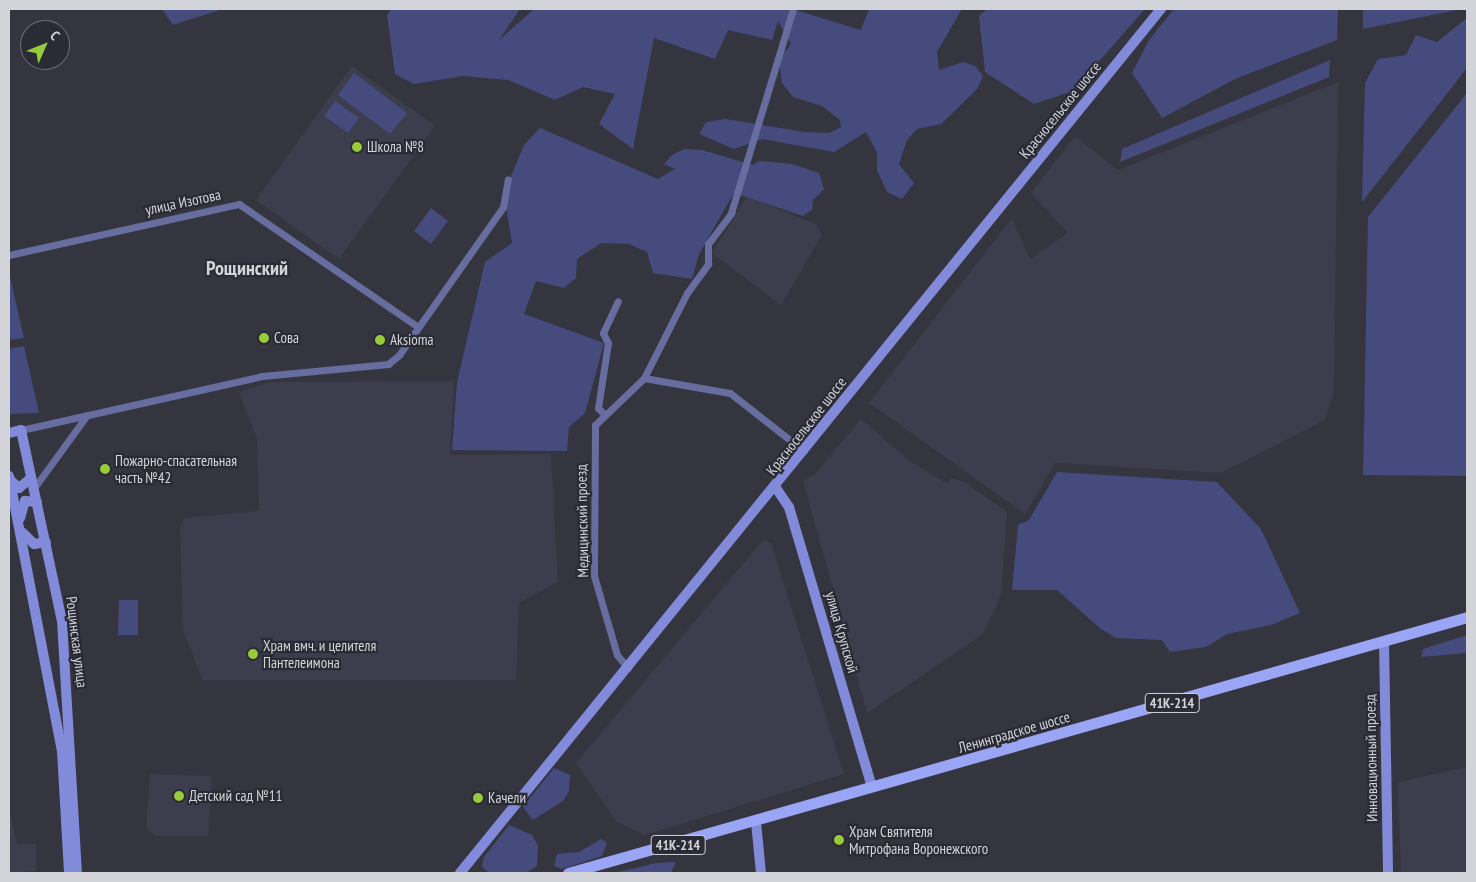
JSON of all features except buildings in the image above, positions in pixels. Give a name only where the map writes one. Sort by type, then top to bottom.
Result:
[{"type":"main road","name":"Ленинградское шоссе","points":[[568,873],[605,866],[1467,617]]},
{"type":"main road","points":[[594,873],[605,866]]},
{"type":"street","points":[[793,9],[731,213],[708,244],[708,264],[687,293],[644,378],[730,392],[804,451]]},
{"type":"street","name":"Красносельское шоссе","points":[[460,873],[776,488],[1161,9]]},
{"type":"street","points":[[9,432],[267,375],[388,364],[418,327],[503,207],[508,179]]},
{"type":"street","name":"улица Изотова","points":[[9,255],[240,204],[418,327]]},
{"type":"street","points":[[604,414],[598,408],[608,343],[603,334],[618,300]]},
{"type":"street","name":"Медицинский проезд","points":[[628,668],[617,655],[594,576],[595,456],[592,436],[604,414],[644,378]]},
{"type":"street","points":[[34,488],[87,415]]},
{"type":"street","name":"Рощинская улица","points":[[21,430],[62,621],[69,698],[76,873]]},
{"type":"street","points":[[9,477],[19,488],[32,478]]},
{"type":"street","name":"Рощинская улица","points":[[9,477],[62,752],[69,873]]},
{"type":"street","name":"улица Крупской","points":[[776,488],[789,507],[872,788]]},
{"type":"street","points":[[36,502],[25,501],[20,527],[28,542],[46,542]]},
{"type":"street","name":"Инновационный проезд","points":[[1384,642],[1388,873]]},
{"type":"street","points":[[53,700],[69,698]]},
{"type":"street","points":[[756,822],[761,873]]},
{"type":"street","points":[[472,860],[473,873]]},
{"type":"shaded area","points":[[162,9],[223,9],[173,25]]},
{"type":"shaded area","points":[[391,9],[520,9],[499,40],[534,9],[792,9],[861,30],[869,9],[962,9],[937,52],[939,70],[963,62],[975,66],[983,76],[977,89],[941,124],[917,129],[907,140],[899,164],[914,183],[902,199],[887,192],[877,170],[877,152],[866,132],[834,152],[762,139],[734,149],[699,134],[706,122],[725,119],[805,132],[829,133],[841,127],[840,120],[822,106],[793,97],[782,83],[779,60],[791,44],[778,21],[772,40],[728,30],[715,59],[654,38],[633,149],[599,124],[615,94],[583,87],[555,100],[508,80],[463,76],[414,84],[395,74],[387,15]]},
{"type":"shaded area","points":[[987,9],[1145,9],[1073,91],[1034,104],[985,72],[979,16]]},
{"type":"shaded area","points":[[1174,9],[1338,9],[1337,40],[1237,78],[1162,118],[1132,73],[1149,40]]},
{"type":"shaded area","points":[[1363,9],[1462,9],[1363,29]]},
{"type":"shaded area","points":[[1467,18],[1467,68],[1362,202],[1365,83],[1378,59],[1406,55],[1416,35],[1437,42]]},
{"type":"shaded area","points":[[1330,60],[1329,77],[1120,162],[1122,149]]},
{"type":"shaded area","name":"Школа №8","points":[[352,66],[435,126],[339,259],[256,200]]},
{"type":"shaded area","points":[[354,73],[407,113],[390,134],[338,95]]},
{"type":"shaded area","points":[[1338,82],[1334,391],[1325,420],[1221,473],[1055,463],[1025,514],[869,403],[1012,218],[1030,259],[1068,233],[1031,193],[1075,136],[1118,170]]},
{"type":"shaded area","points":[[1467,93],[1467,476],[1363,475],[1368,217]]},
{"type":"shaded area","points":[[335,101],[359,118],[348,133],[324,116]]},
{"type":"shaded area","points":[[540,128],[658,179],[675,169],[664,164],[672,155],[684,149],[702,150],[753,165],[759,161],[792,164],[819,173],[824,189],[813,200],[812,210],[803,216],[734,193],[699,254],[692,279],[653,273],[647,252],[629,244],[601,243],[577,259],[576,278],[564,288],[536,281],[524,314],[604,343],[585,413],[569,427],[567,451],[452,450],[457,382],[485,262],[512,243],[504,193],[524,145]]},
{"type":"shaded area","points":[[747,197],[816,224],[822,235],[781,305],[712,253]]},
{"type":"shaded area","points":[[431,208],[448,221],[431,244],[414,231]]},
{"type":"shaded area","points":[[9,272],[24,338],[9,340]]},
{"type":"shaded area","points":[[24,346],[39,413],[9,414],[9,349]]},
{"type":"shaded area","points":[[454,381],[450,455],[551,454],[558,582],[519,603],[516,680],[203,680],[183,631],[180,529],[184,518],[259,511],[257,439],[239,392],[270,382]]},
{"type":"shaded area","points":[[861,419],[911,462],[948,483],[950,478],[965,482],[1007,512],[1001,595],[983,634],[867,713],[803,480],[815,474]]},
{"type":"shaded area","points":[[1057,472],[1217,482],[1261,529],[1300,613],[1271,625],[1227,634],[1206,647],[1170,652],[1162,640],[1116,638],[1101,629],[1057,590],[1012,590],[1018,525],[1029,520]]},
{"type":"shaded area","points":[[763,540],[771,543],[844,774],[645,835],[616,821],[576,763]]},
{"type":"shaded area","points":[[119,600],[138,600],[138,635],[118,635]]},
{"type":"shaded area","points":[[1467,635],[1467,653],[1421,657],[1423,649]]},
{"type":"shaded area","points":[[1467,767],[1467,873],[1401,873],[1398,782]]},
{"type":"shaded area","points":[[554,768],[570,775],[569,791],[563,801],[533,820],[523,807]]},
{"type":"shaded area","name":"Детский сад №11","points":[[150,774],[212,776],[208,836],[155,836],[146,827]]},
{"type":"shaded area","points":[[9,809],[17,844],[36,844],[36,871],[9,873]]},
{"type":"shaded area","points":[[509,825],[532,835],[538,846],[537,866],[526,873],[489,873],[482,866],[484,857]]},
{"type":"shaded area","points":[[601,839],[607,843],[602,856],[562,869],[554,866],[557,854],[579,852]]},
{"type":"shaded area","points":[[676,862],[671,873],[614,873],[656,863]]},
{"type":"place","name":"Школа №8","points":[[357,147]]},
{"type":"place","name":"Сова","points":[[264,338]]},
{"type":"place","name":"Aksioma","points":[[380,340]]},
{"type":"place","name":"Пожарно-спасательная часть №42","points":[[105,469]]},
{"type":"place","name":"Храм вмч. и целителя Пантелеимона","points":[[253,654]]},
{"type":"place","name":"Детский сад №11","points":[[179,796]]},
{"type":"place","name":"Качели","points":[[478,798]]},
{"type":"place","name":"Храм Святителя Митрофана Воронежского","points":[[839,840]]},
{"type":"district","name":"Рощинский","points":[[247,268]]}]
